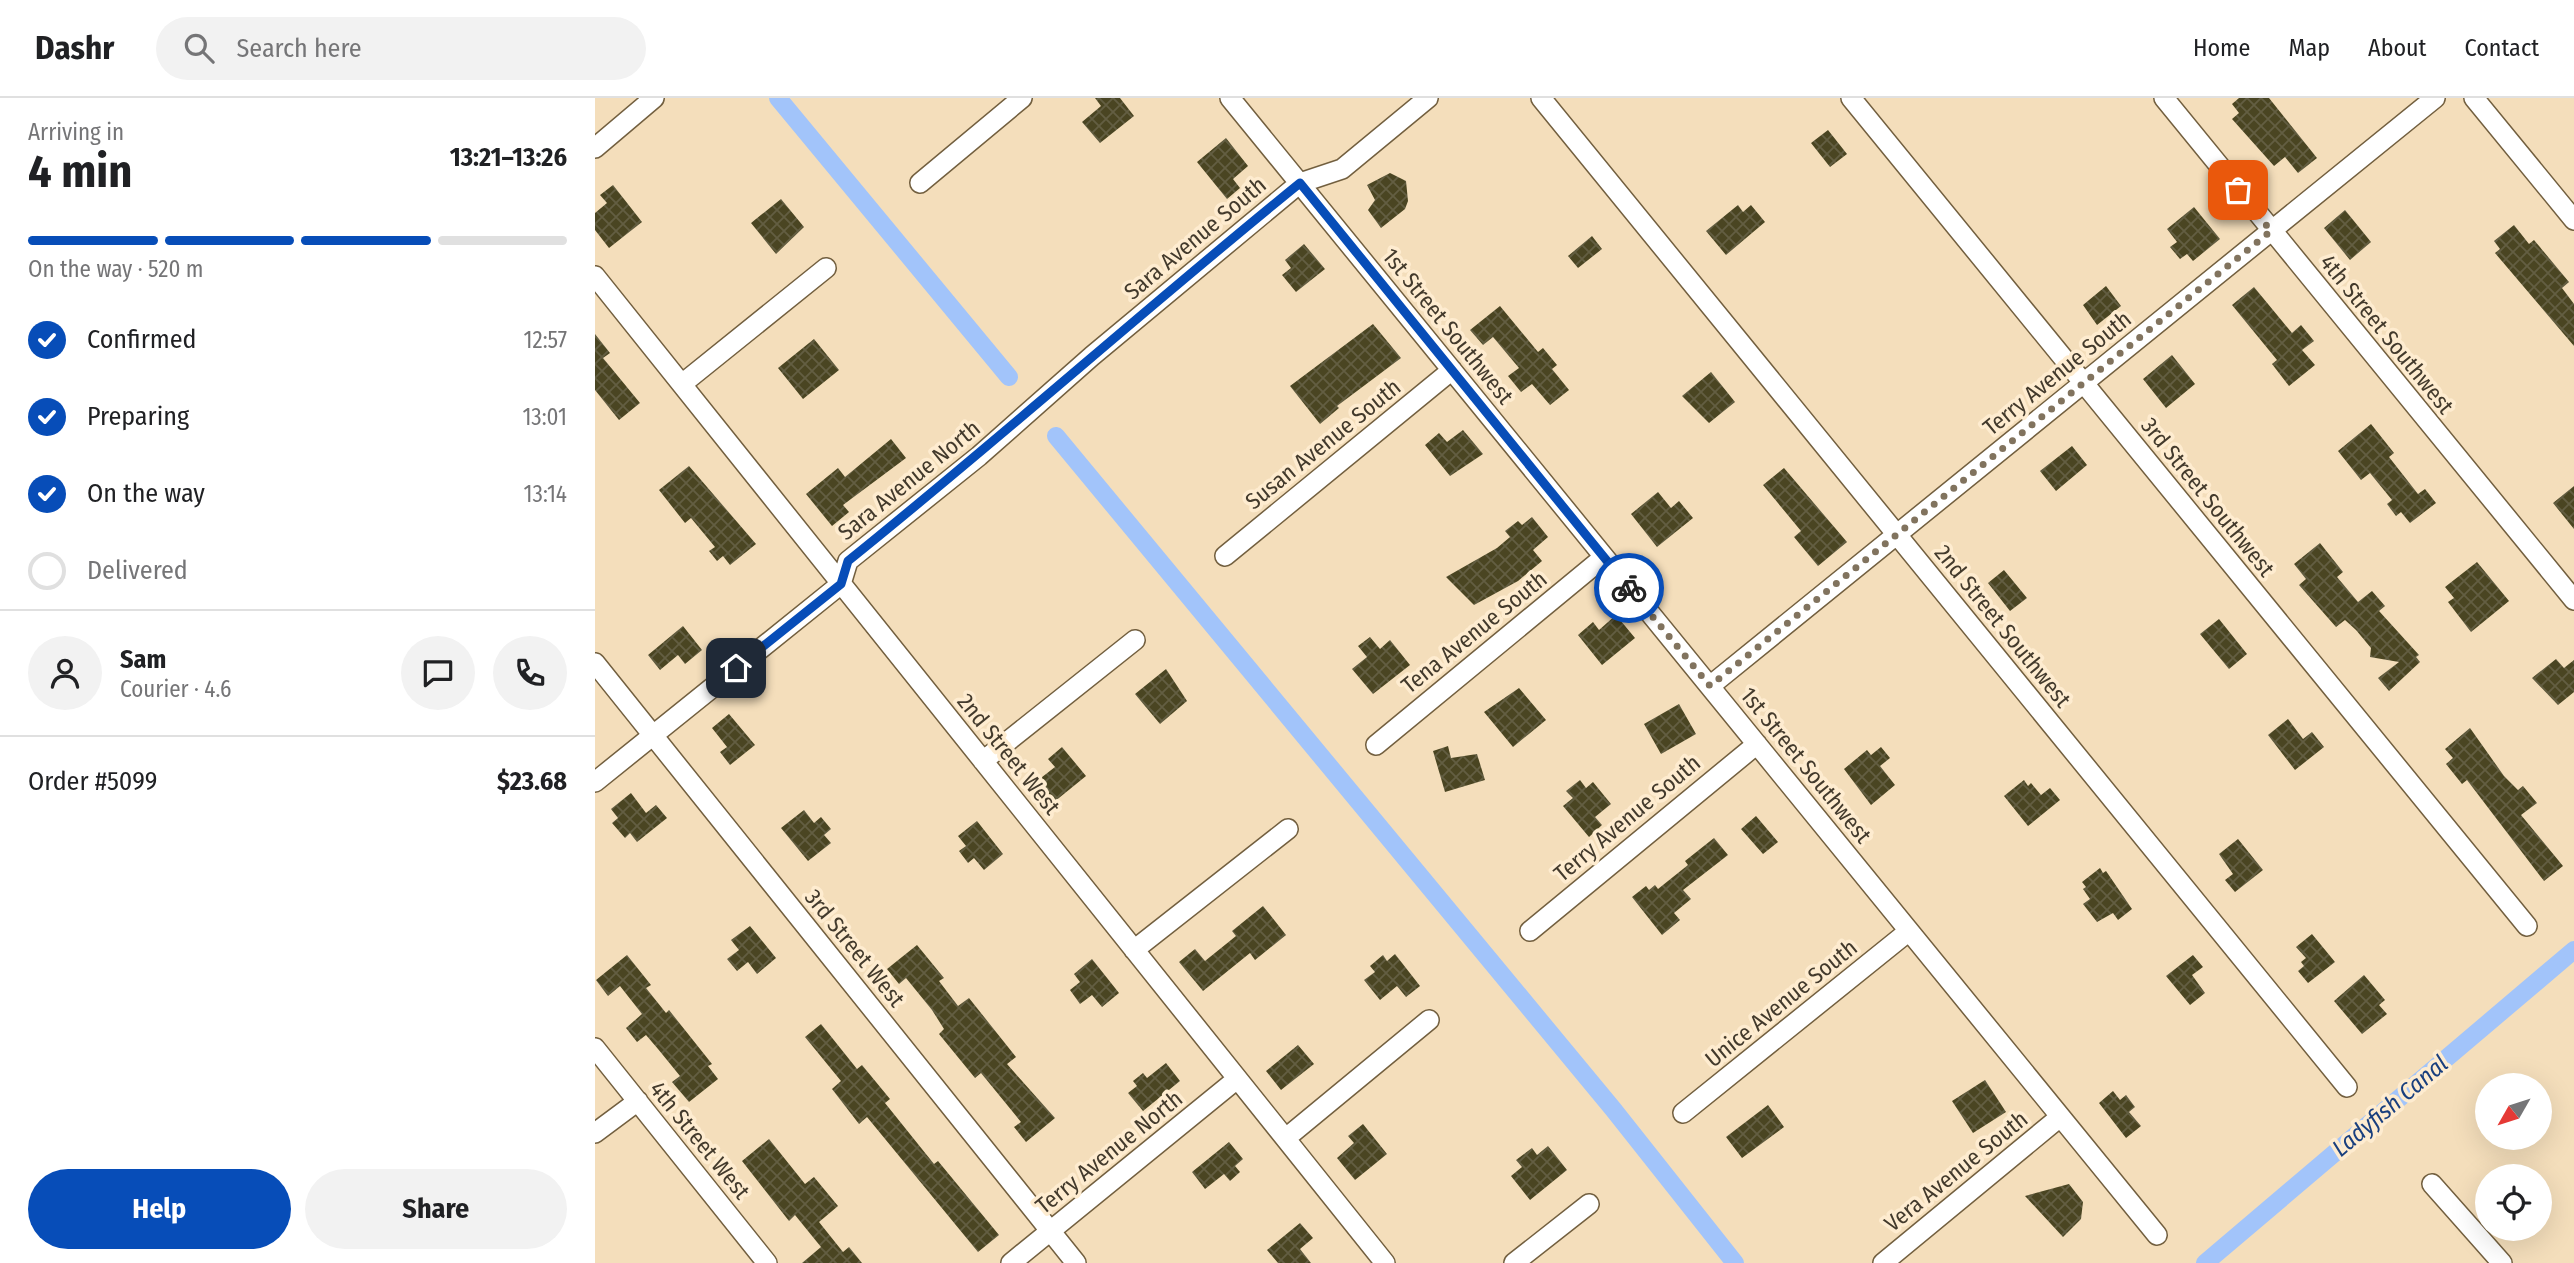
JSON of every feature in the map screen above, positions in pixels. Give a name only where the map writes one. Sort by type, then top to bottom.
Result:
[{"type":"street","points":[[595,148],[654,98]]},
{"type":"street","points":[[920,183],[1023,98]]},
{"type":"street","name":"1st Street Southwest","points":[[1230,98],[2157,1235]]},
{"type":"street","name":"Sara Avenue South","points":[[1004,435],[1101,348],[1300,183],[1342,169],[1428,98]]},
{"type":"street","name":"2nd Street Southwest","points":[[1541,98],[2347,1087]]},
{"type":"street","name":"3rd Street Southwest","points":[[1851,98],[2527,926]]},
{"type":"street","name":"4th Street Southwest","points":[[2164,98],[2574,600]]},
{"type":"street","name":"Terry Avenue South","points":[[1710,686],[2435,98]]},
{"type":"street","points":[[2474,98],[2574,220]]},
{"type":"street","points":[[682,384],[826,268]]},
{"type":"street","name":"2nd Street West","points":[[595,276],[1385,1263]]},
{"type":"street","name":"Susan Avenue South","points":[[1225,556],[1452,370]]},
{"type":"street","name":"Sara Avenue North","points":[[595,782],[841,584],[848,561],[1004,435]]},
{"type":"street","name":"Tena Avenue South","points":[[1376,744],[1604,557]]},
{"type":"street","points":[[983,761],[1135,640]]},
{"type":"street","name":"3rd Street West","points":[[595,663],[1076,1263]]},
{"type":"street","name":"Terry Avenue South","points":[[1530,931],[1756,744]]},
{"type":"street","points":[[1134,950],[1288,829]]},
{"type":"street","name":"Unice Avenue South","points":[[1683,1113],[1909,931]]},
{"type":"street","points":[[1286,1138],[1429,1020]]},
{"type":"street","name":"4th Street West","points":[[595,1048],[767,1263]]},
{"type":"street","name":"Terry Avenue North","points":[[1011,1263],[1237,1079]]},
{"type":"street","points":[[595,1133],[638,1101]]},
{"type":"street","name":"Vera Avenue South","points":[[1883,1263],[2060,1117]]},
{"type":"street","points":[[2433,1184],[2502,1263]]},
{"type":"street","points":[[1514,1263],[1589,1204]]},
{"type":"building","points":[[1095,98],[1120,98],[1134,116],[1100,143],[1082,122],[1101,106]]},
{"type":"building","points":[[2239,98],[2269,98],[2317,158],[2298,173],[2285,157],[2274,166],[2232,119],[2239,113],[2232,104]]},
{"type":"building","points":[[1828,130],[1847,154],[1830,167],[1811,143]]},
{"type":"building","points":[[1226,138],[1248,166],[1233,179],[1240,188],[1227,199],[1197,162]]},
{"type":"building","points":[[1390,173],[1406,181],[1408,201],[1405,209],[1381,228],[1368,210],[1375,200],[1367,185]]},
{"type":"building","points":[[613,185],[642,222],[609,248],[595,230],[595,213],[607,203],[600,195]]},
{"type":"building","points":[[781,199],[804,227],[776,254],[751,223]]},
{"type":"building","points":[[1738,205],[1743,212],[1751,205],[1765,222],[1726,255],[1706,231]]},
{"type":"building","points":[[2194,207],[2220,239],[2193,261],[2187,254],[2180,259],[2170,247],[2177,242],[2167,229]]},
{"type":"building","points":[[2345,210],[2371,242],[2350,260],[2324,228]]},
{"type":"building","points":[[2514,225],[2529,244],[2534,240],[2569,282],[2562,288],[2574,304],[2574,346],[2495,253],[2500,249],[2494,241]]},
{"type":"building","points":[[1592,236],[1602,249],[1578,268],[1568,256]]},
{"type":"building","points":[[1304,244],[1325,269],[1296,292],[1282,275],[1291,268],[1285,260]]},
{"type":"building","points":[[2106,286],[2121,306],[2097,325],[2083,305]]},
{"type":"building","points":[[2254,287],[2292,333],[2301,325],[2314,341],[2302,350],[2315,365],[2289,386],[2272,364],[2277,360],[2232,305]]},
{"type":"building","points":[[1500,306],[1538,352],[1543,348],[1557,365],[1552,369],[1569,390],[1550,405],[1532,384],[1521,392],[1508,376],[1519,368],[1493,337],[1483,345],[1470,330]]},
{"type":"building","points":[[1373,324],[1401,358],[1337,406],[1339,408],[1320,424],[1290,386]]},
{"type":"building","points":[[595,334],[610,353],[603,358],[640,403],[619,420],[595,390]]},
{"type":"building","points":[[814,339],[839,370],[803,399],[778,368]]},
{"type":"building","points":[[2172,355],[2195,384],[2166,408],[2143,379]]},
{"type":"building","points":[[1711,372],[1735,402],[1709,423],[1682,396]]},
{"type":"building","points":[[2371,424],[2394,453],[2389,457],[2418,494],[2425,489],[2436,503],[2410,523],[2401,512],[2396,516],[2387,504],[2392,500],[2370,473],[2361,480],[2338,451]]},
{"type":"building","points":[[1463,430],[1483,454],[1450,476],[1425,445],[1439,433],[1447,442]]},
{"type":"building","points":[[891,439],[906,458],[843,505],[849,512],[832,526],[806,494],[838,468],[845,477]]},
{"type":"building","points":[[2072,446],[2087,465],[2056,491],[2040,471]]},
{"type":"building","points":[[689,466],[756,544],[730,565],[723,556],[717,561],[709,551],[715,547],[691,518],[685,523],[659,490]]},
{"type":"building","points":[[1784,468],[1847,542],[1818,566],[1794,537],[1801,531],[1763,485]]},
{"type":"building","points":[[2574,486],[2574,529],[2553,503]]},
{"type":"building","points":[[1658,492],[1671,508],[1679,501],[1693,518],[1657,547],[1631,514]]},
{"type":"building","points":[[1532,517],[1548,537],[1533,550],[1542,561],[1518,581],[1474,605],[1446,577],[1497,548],[1510,537],[1505,531],[1518,521],[1522,525]]},
{"type":"building","points":[[2320,543],[2343,572],[2337,577],[2358,602],[2372,591],[2385,606],[2379,611],[2419,655],[2416,657],[2420,662],[2389,691],[2378,678],[2399,662],[2370,657],[2371,648],[2356,630],[2345,620],[2336,627],[2299,585],[2306,579],[2294,564]]},
{"type":"building","points":[[2477,562],[2509,601],[2471,632],[2448,602],[2454,598],[2445,587]]},
{"type":"building","points":[[2004,570],[2027,598],[2010,611],[1988,583]]},
{"type":"building","points":[[1616,615],[1635,638],[1602,665],[1578,635],[1593,622],[1599,630]]},
{"type":"building","points":[[2219,619],[2247,654],[2229,669],[2200,634]]},
{"type":"building","points":[[683,626],[702,650],[685,664],[678,655],[660,670],[648,655]]},
{"type":"building","points":[[1370,637],[1380,649],[1390,640],[1410,665],[1373,694],[1352,669],[1367,657],[1358,646]]},
{"type":"building","points":[[2556,659],[2564,668],[2574,660],[2574,692],[2558,705],[2532,678]]},
{"type":"building","points":[[1166,669],[1187,701],[1160,724],[1135,694]]},
{"type":"building","points":[[1519,688],[1546,720],[1513,747],[1484,712]]},
{"type":"building","points":[[1679,704],[1696,734],[1661,754],[1644,724]]},
{"type":"building","points":[[729,714],[755,745],[730,765],[720,752],[727,747],[712,728]]},
{"type":"building","points":[[2288,719],[2303,739],[2312,732],[2324,747],[2295,770],[2268,735]]},
{"type":"building","points":[[2470,728],[2504,776],[2518,790],[2523,786],[2537,803],[2521,815],[2563,866],[2544,881],[2467,780],[2462,784],[2446,764],[2453,758],[2445,749]]},
{"type":"building","points":[[1448,746],[1451,758],[1477,754],[1485,780],[1445,792],[1433,751]]},
{"type":"building","points":[[1062,747],[1086,776],[1054,802],[1037,781],[1055,767],[1048,759]]},
{"type":"building","points":[[1881,747],[1890,758],[1880,766],[1895,785],[1871,805],[1844,769],[1867,750],[1871,755]]},
{"type":"building","points":[[1580,780],[1586,788],[1593,782],[1611,804],[1595,817],[1602,825],[1589,837],[1563,806],[1573,798],[1566,791]]},
{"type":"building","points":[[2024,780],[2028,786],[2031,783],[2041,795],[2050,788],[2060,800],[2028,826],[2004,796]]},
{"type":"building","points":[[631,793],[646,813],[656,805],[667,818],[637,842],[630,833],[625,838],[612,823],[618,818],[611,809]]},
{"type":"building","points":[[804,810],[814,823],[821,817],[831,829],[824,835],[831,843],[808,861],[781,828]]},
{"type":"building","points":[[1756,816],[1778,842],[1763,854],[1741,829]]},
{"type":"building","points":[[977,821],[1003,854],[984,870],[974,858],[968,863],[959,851],[966,846],[958,836]]},
{"type":"building","points":[[1714,838],[1728,855],[1683,890],[1691,899],[1674,913],[1680,920],[1662,935],[1632,897],[1646,886],[1649,890],[1655,885],[1658,889],[1688,865],[1685,861]]},
{"type":"building","points":[[2238,839],[2263,870],[2235,892],[2225,880],[2233,874],[2219,854]]},
{"type":"building","points":[[2100,868],[2103,873],[2106,871],[2132,909],[2118,920],[2113,913],[2097,922],[2083,904],[2090,899],[2082,882]]},
{"type":"building","points":[[1263,906],[1286,935],[1255,960],[1250,953],[1203,991],[1179,962],[1195,949],[1205,961],[1236,936],[1232,931]]},
{"type":"building","points":[[750,926],[776,958],[757,974],[748,962],[737,971],[727,959],[739,950],[731,940]]},
{"type":"building","points":[[2312,934],[2335,962],[2308,983],[2298,971],[2304,966],[2301,962],[2306,958],[2296,947]]},
{"type":"building","points":[[917,945],[944,978],[939,981],[958,1006],[969,998],[1016,1057],[1007,1064],[1055,1118],[1026,1142],[1014,1127],[1021,1122],[981,1073],[975,1078],[939,1034],[944,1029],[932,1010],[906,978],[899,984],[887,969]]},
{"type":"building","points":[[1395,954],[1420,986],[1406,997],[1397,986],[1380,1000],[1364,980],[1375,972],[1370,966],[1383,955],[1387,961]]},
{"type":"building","points":[[627,955],[651,985],[646,988],[666,1013],[669,1010],[712,1064],[708,1066],[718,1079],[689,1102],[672,1082],[680,1076],[658,1049],[646,1035],[637,1042],[626,1028],[642,1014],[620,986],[608,996],[596,980]]},
{"type":"building","points":[[2193,955],[2203,967],[2192,975],[2205,993],[2190,1005],[2166,976]]},
{"type":"building","points":[[1092,959],[1119,993],[1102,1007],[1092,995],[1080,1004],[1070,990],[1080,982],[1074,974]]},
{"type":"building","points":[[2364,975],[2385,1000],[2379,1005],[2387,1014],[2362,1034],[2334,1001]]},
{"type":"building","points":[[821,1024],[857,1069],[862,1065],[890,1099],[885,1103],[934,1164],[938,1161],[999,1235],[978,1252],[867,1117],[859,1124],[832,1089],[841,1081],[805,1037]]},
{"type":"building","points":[[1298,1045],[1314,1064],[1281,1090],[1266,1071]]},
{"type":"building","points":[[1166,1063],[1180,1081],[1143,1111],[1128,1093],[1137,1086],[1133,1081],[1143,1073],[1147,1078]]},
{"type":"building","points":[[1985,1080],[2006,1112],[1973,1133],[1952,1101]]},
{"type":"building","points":[[2113,1091],[2120,1100],[2126,1095],[2135,1107],[2129,1112],[2141,1126],[2126,1138],[2099,1103]]},
{"type":"building","points":[[1768,1105],[1784,1127],[1742,1158],[1726,1137]]},
{"type":"building","points":[[1363,1124],[1387,1154],[1355,1180],[1337,1158],[1354,1143],[1348,1136]]},
{"type":"building","points":[[769,1139],[805,1184],[814,1177],[838,1206],[819,1222],[843,1252],[849,1247],[862,1263],[802,1263],[821,1247],[795,1215],[789,1221],[742,1161]]},
{"type":"building","points":[[1229,1142],[1243,1159],[1235,1166],[1240,1172],[1230,1181],[1224,1174],[1205,1189],[1192,1172]]},
{"type":"building","points":[[1548,1146],[1567,1170],[1530,1200],[1511,1176],[1522,1167],[1516,1160],[1532,1148],[1537,1155]]},
{"type":"building","points":[[2069,1184],[2083,1202],[2081,1219],[2063,1237],[2025,1196]]},
{"type":"building","points":[[1300,1223],[1313,1238],[1300,1249],[1311,1263],[1278,1263],[1267,1250]]},
{"type":"waterway","points":[[778,98],[1009,377]]},
{"type":"waterway","points":[[1056,436],[1613,1109],[1735,1263]]},
{"type":"waterway","name":"Ladyfish Canal","points":[[2205,1263],[2574,950]]},
{"type":"way so far","points":[[1629,588],[1710,686],[2271,231],[2238,190]]},
{"type":"route","points":[[736,668],[841,584],[848,561],[979,456],[1092,356],[1300,183],[1629,588]]}]
